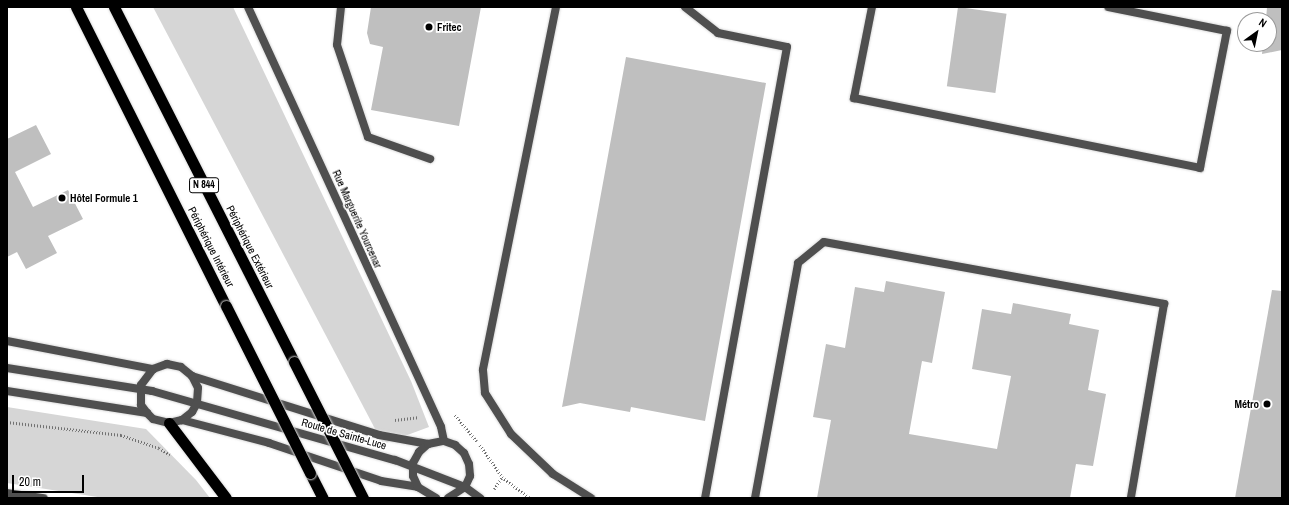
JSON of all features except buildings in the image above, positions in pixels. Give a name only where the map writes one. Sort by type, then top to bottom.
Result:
[{"type":"highway","name":"Périphérique Intérieur","points":[[76,7],[323,498]]},
{"type":"highway","name":"Périphérique Extérieur","points":[[114,7],[363,498]]},
{"type":"highway","points":[[169,423],[226,498]]},
{"type":"street","name":"Rue Marguerite Yourcenar","points":[[248,7],[441,428],[444,441]]},
{"type":"street","points":[[341,7],[337,45],[368,137],[430,159]]},
{"type":"street","points":[[556,7],[483,370],[485,393],[511,434],[553,474],[591,498]]},
{"type":"street","points":[[685,7],[718,33],[787,47],[705,498]]},
{"type":"street","points":[[872,7],[854,98],[1200,168],[1227,31],[1108,7]]},
{"type":"street","points":[[755,498],[798,262],[824,242],[1164,304],[1131,498]]},
{"type":"street","name":"Route de Sainte-Luce","points":[[7,341],[153,369],[167,364],[181,367],[192,376],[379,435],[428,444]]},
{"type":"street","name":"Route de Sainte-Luce","points":[[7,368],[140,389],[196,403],[413,467],[465,487],[480,498]]},
{"type":"street","points":[[153,369],[145,376],[140,389],[141,405],[153,419],[169,423],[182,420],[192,412],[196,403],[198,388],[192,376]]},
{"type":"street","points":[[7,391],[147,413]]},
{"type":"street","points":[[182,420],[269,442],[381,481],[418,487],[436,498]]},
{"type":"street","points":[[418,487],[413,476],[413,467],[418,452],[428,444],[444,441],[455,445],[464,453],[469,464],[470,476],[465,487],[448,498]]},
{"type":"street","points":[[7,493],[44,498]]},
{"type":"path","points":[[491,493],[502,477]]},
{"type":"shaded area","points":[[153,7],[233,7],[411,381],[429,427],[383,444]]},
{"type":"shaded area","points":[[7,407],[146,429],[196,480],[210,498],[104,498],[7,483]]},
{"type":"place","name":"Fritec","points":[[429,27]]},
{"type":"place","name":"Hôtel Formule 1","points":[[62,198]]},
{"type":"place","name":"Métro","points":[[1267,404]]}]
